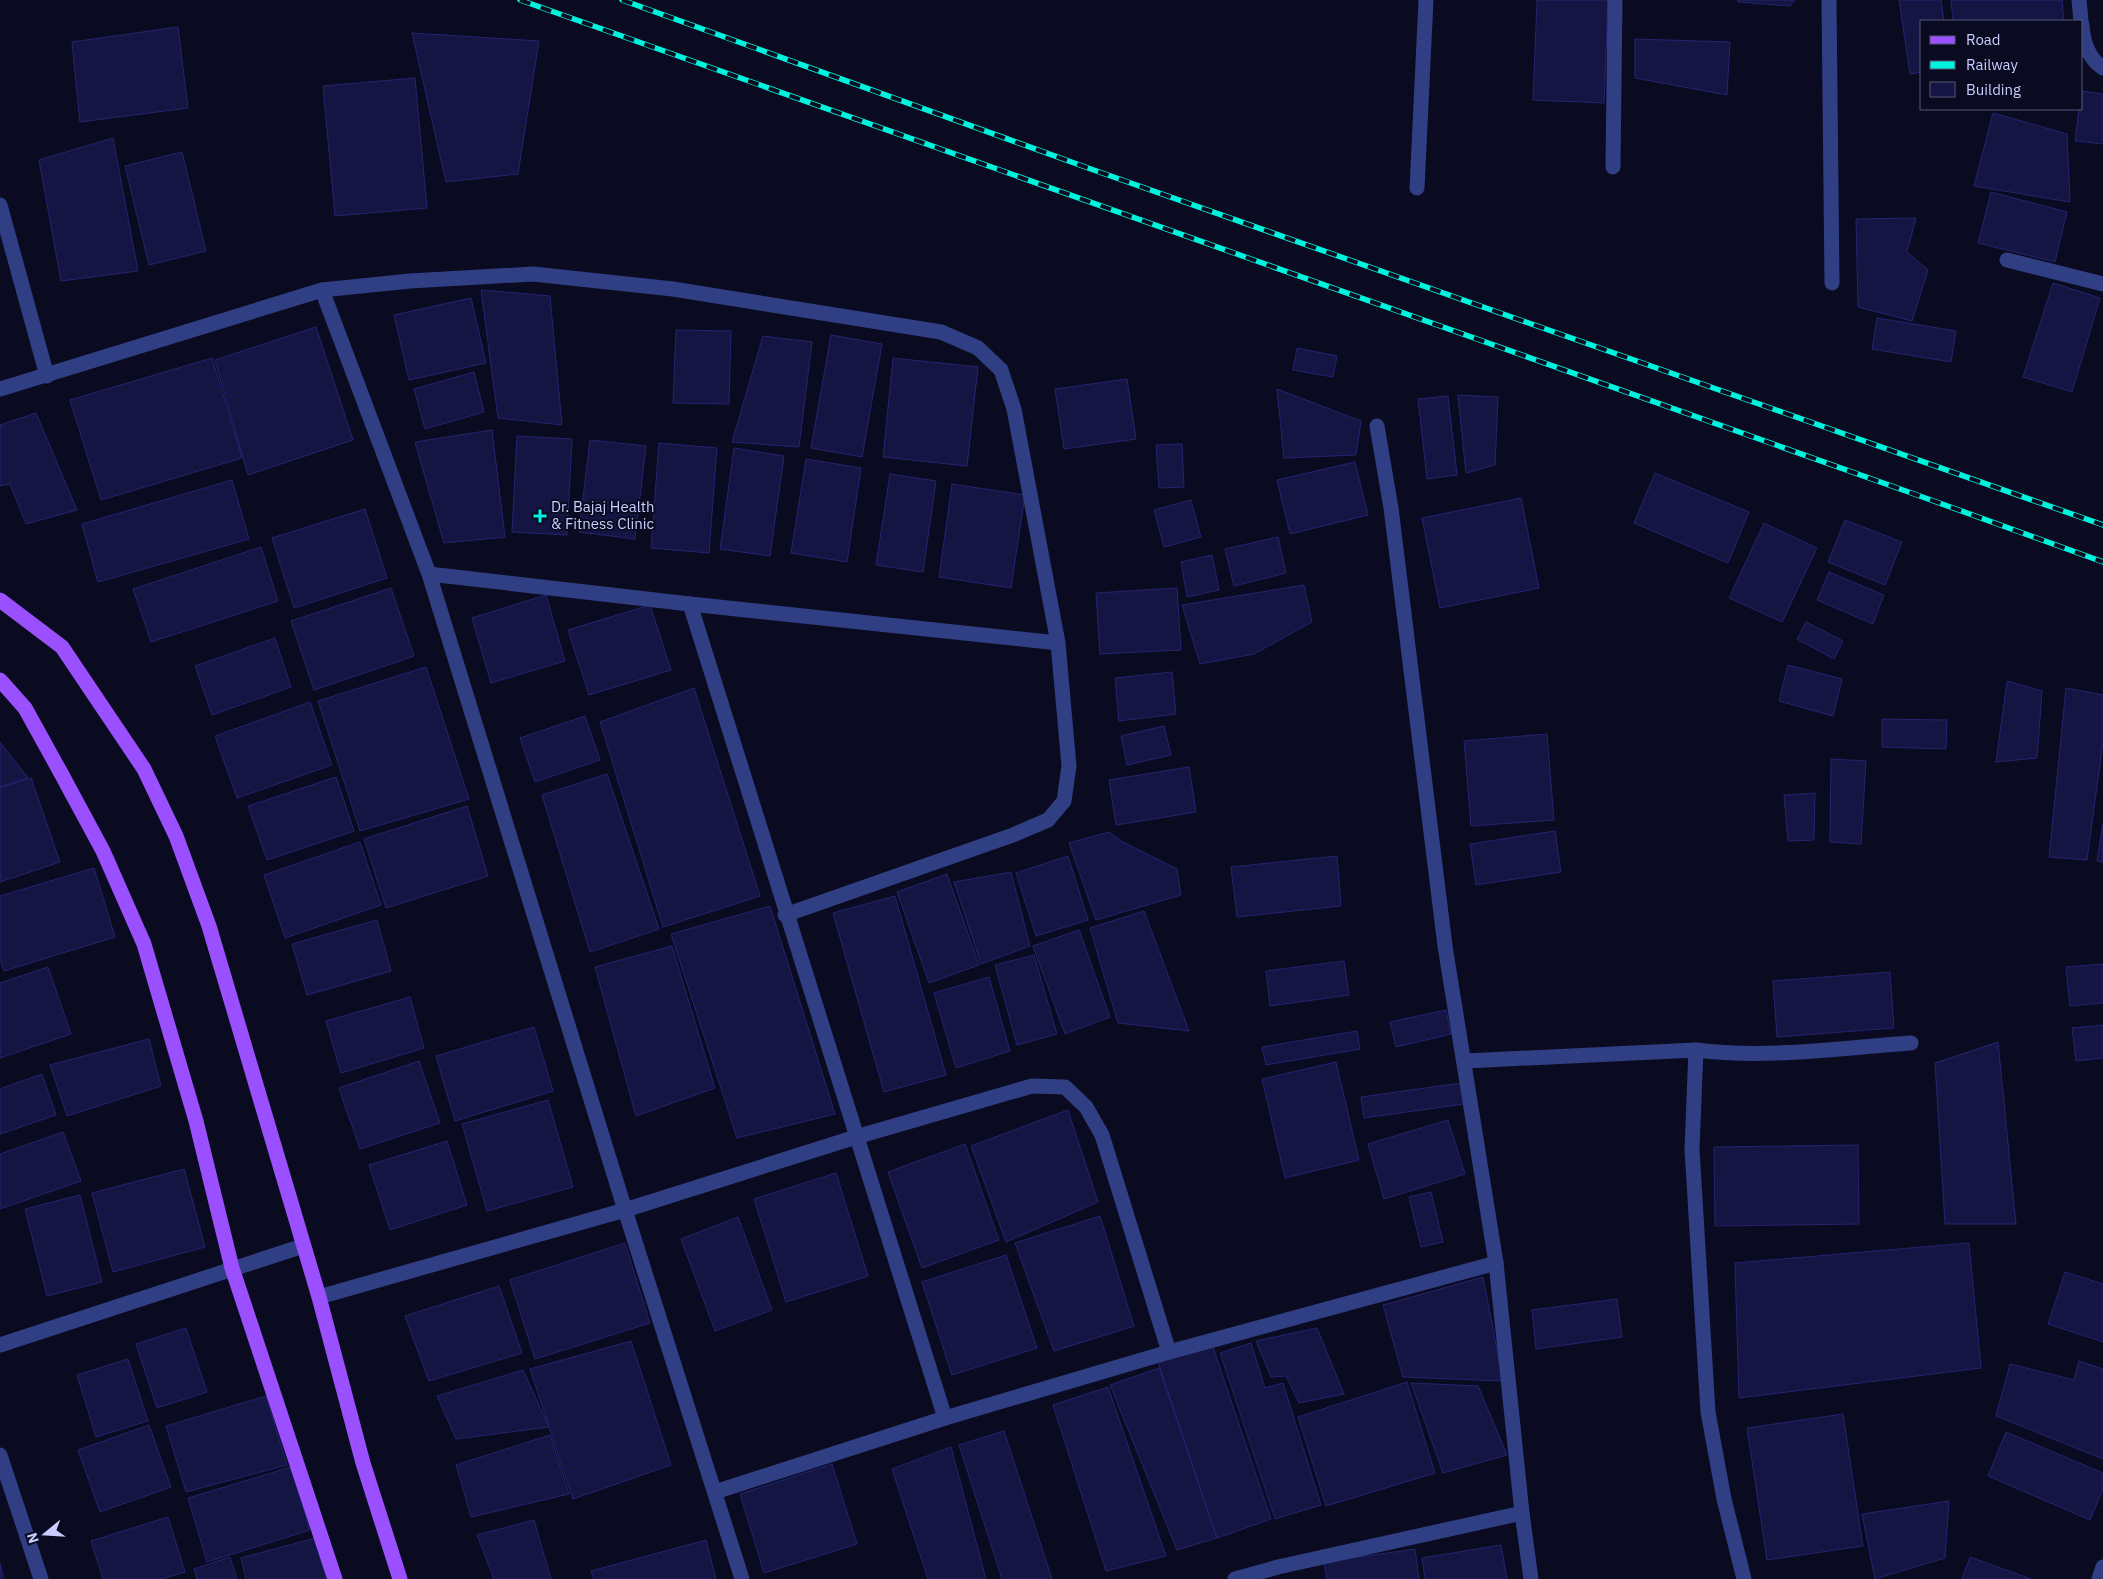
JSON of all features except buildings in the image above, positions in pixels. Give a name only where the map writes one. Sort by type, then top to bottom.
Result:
[{"type":"main road","points":[[0,600],[62,647],[144,770],[172,827],[210,926],[319,1298],[363,1463],[400,1579]]},
{"type":"main road","points":[[0,680],[26,708],[103,851],[144,944],[196,1121],[232,1268],[335,1579]]},
{"type":"street","points":[[1417,188],[1426,0]]},
{"type":"street","points":[[1613,167],[1615,0]]},
{"type":"street","points":[[1830,0],[1832,283]]},
{"type":"street","points":[[2079,0],[2082,20]]},
{"type":"street","points":[[2083,39],[2094,62],[2103,68]]},
{"type":"street","points":[[0,205],[47,376]]},
{"type":"street","points":[[2007,260],[2103,284]]},
{"type":"street","points":[[0,389],[322,290],[410,281],[533,274],[673,290],[941,332],[978,348],[1001,370],[1014,409],[1058,643],[1069,766],[1064,801],[1048,820],[1013,835],[786,915]]},
{"type":"street","points":[[322,290],[430,574],[624,1210],[742,1579]]},
{"type":"street","points":[[1377,426],[1391,508],[1445,946],[1496,1263],[1522,1513],[1531,1579]]},
{"type":"street","points":[[430,574],[1058,643]]},
{"type":"street","points":[[690,604],[945,1418]]},
{"type":"street","points":[[1465,1061],[1696,1050],[1731,1054],[1911,1043]]},
{"type":"street","points":[[1696,1050],[1692,1149],[1708,1412],[1724,1499],[1744,1579]]},
{"type":"street","points":[[319,1298],[624,1210],[856,1137],[1032,1086],[1065,1087],[1086,1107],[1102,1135],[1169,1352]]},
{"type":"street","points":[[0,1345],[303,1246]]},
{"type":"street","points":[[715,1492],[945,1418],[1169,1352],[1496,1263]]},
{"type":"street","points":[[0,1455],[41,1579]]},
{"type":"street","points":[[1235,1579],[1279,1573],[1522,1513]]},
{"type":"street","points":[[2099,1579],[2103,1566]]},
{"type":"railway","points":[[520,0],[2103,562]]},
{"type":"railway","points":[[622,0],[1088,168],[2103,525]]},
{"type":"place","name":"Dr. Bajaj Health & Fitness Clinic","points":[[540,516]]}]
